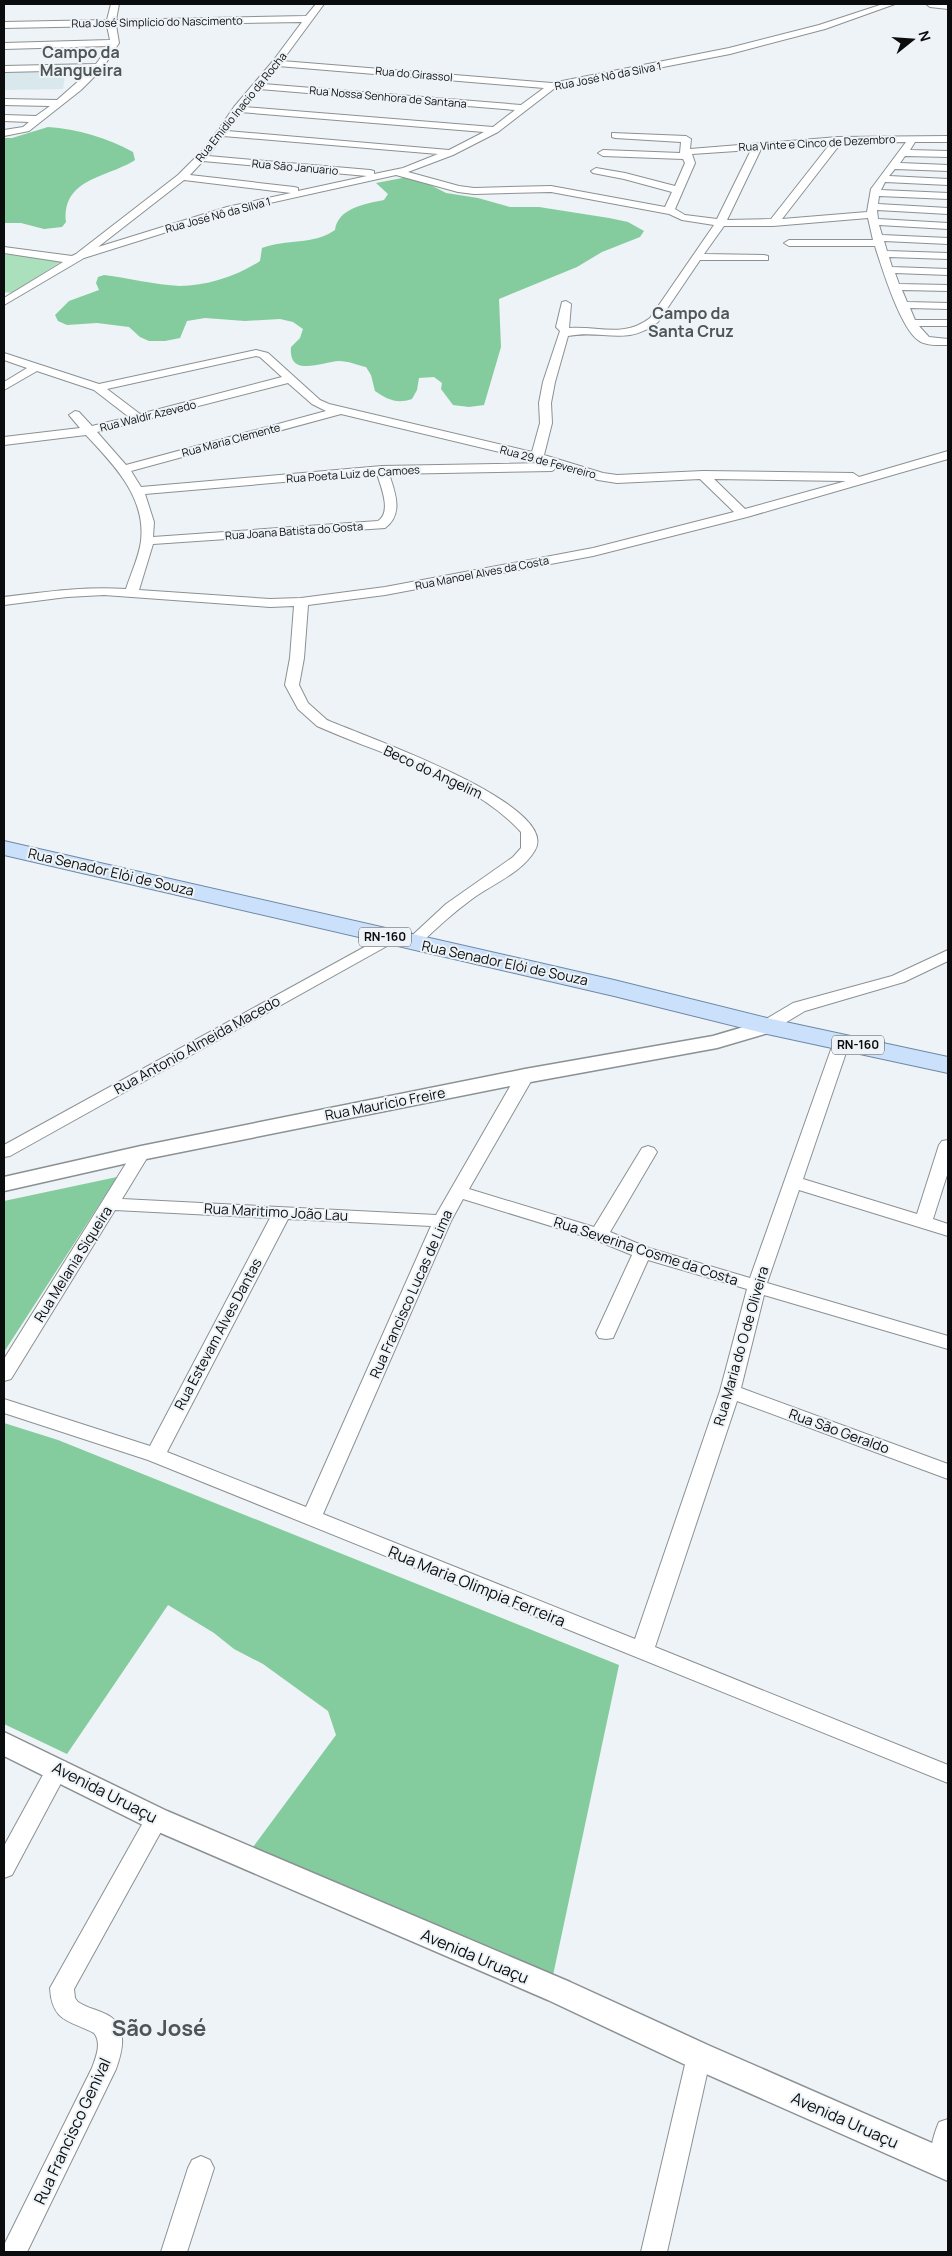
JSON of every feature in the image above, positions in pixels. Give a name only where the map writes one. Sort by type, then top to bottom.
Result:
[{"type":"main road","name":"Rua Senador Elói de Souza","points":[[5,851],[324,920],[401,940],[614,988],[767,1026],[948,1065]]},
{"type":"street","points":[[4,134],[21,131],[59,103],[99,68],[115,43],[111,23],[115,4]]},
{"type":"street","name":"Rua Emidio Inacio da Rocha","points":[[77,258],[182,177],[201,158],[237,108],[276,63],[320,4]]},
{"type":"street","name":"Rua José Nô da Silva 1","points":[[77,258],[230,209],[393,174],[450,153],[495,130],[521,108],[552,86],[730,51],[822,27],[892,4]]},
{"type":"street","points":[[930,4],[948,6]]},
{"type":"street","name":"Rua José Simplício do Nascimento","points":[[4,25],[310,19]]},
{"type":"street","points":[[4,46],[115,43]]},
{"type":"street","name":"Rua do Girassol","points":[[276,63],[552,86]]},
{"type":"street","points":[[4,69],[99,68]]},
{"type":"street","name":"Rua Nossa Senhora de Santana","points":[[255,86],[521,108]]},
{"type":"street","points":[[4,102],[59,103]]},
{"type":"street","points":[[237,108],[495,130]]},
{"type":"street","points":[[4,118],[36,119]]},
{"type":"street","points":[[220,133],[450,153]]},
{"type":"street","points":[[615,135],[684,138],[687,140],[686,154],[690,163],[673,176],[625,176]]},
{"type":"street","points":[[913,138],[905,153],[883,179],[875,193],[873,215],[889,270],[902,305],[925,340],[948,342]]},
{"type":"street","name":"Rua Vinte e Cinco de Dezembro","points":[[603,153],[686,154],[838,140],[913,138],[948,140]]},
{"type":"street","points":[[774,223],[838,140]]},
{"type":"street","points":[[566,332],[627,333],[642,331],[654,320],[721,222],[758,146]]},
{"type":"street","points":[[905,153],[948,154]]},
{"type":"street","name":"Rua São Januario","points":[[201,158],[393,174],[474,190],[551,189],[669,211],[680,217],[721,222],[774,223],[873,215]]},
{"type":"street","points":[[894,166],[948,168]]},
{"type":"street","points":[[596,171],[625,176],[677,190]]},
{"type":"street","points":[[669,211],[677,190],[673,176]]},
{"type":"street","points":[[182,177],[306,192]]},
{"type":"street","points":[[883,179],[948,182]]},
{"type":"street","points":[[875,193],[948,196]]},
{"type":"street","points":[[873,215],[948,211]]},
{"type":"street","points":[[873,215],[948,226]]},
{"type":"street","points":[[789,243],[881,245],[948,241]]},
{"type":"street","points":[[881,245],[948,256]]},
{"type":"street","points":[[4,250],[77,258]]},
{"type":"street","points":[[697,257],[764,258]]},
{"type":"street","points":[[4,302],[77,258]]},
{"type":"street","points":[[889,270],[948,272]]},
{"type":"street","points":[[895,287],[948,288]]},
{"type":"street","points":[[566,304],[562,327],[566,332]]},
{"type":"street","points":[[902,305],[948,306]]},
{"type":"street","points":[[913,323],[948,323]]},
{"type":"street","points":[[537,457],[546,423],[545,403],[549,382],[563,334],[566,332]]},
{"type":"street","name":"Rua 29 de Fevereiro","points":[[98,388],[256,353],[264,355],[316,402],[338,412],[537,457],[602,477],[617,479],[703,475],[847,476],[864,478]]},
{"type":"street","points":[[4,356],[98,388],[139,418]]},
{"type":"street","points":[[4,387],[37,366]]},
{"type":"street","name":"Rua Waldir Azevedo","points":[[4,441],[88,431],[289,379]]},
{"type":"street","name":"Rua Maria Clemente","points":[[122,470],[338,412]]},
{"type":"street","points":[[75,415],[138,491],[146,522],[147,541],[131,593]]},
{"type":"street","name":"Rua Manoel Alves da Costa","points":[[4,601],[67,593],[131,593],[260,602],[301,602],[385,591],[594,552],[743,514],[948,455]]},
{"type":"street","name":"Rua Poeta Luiz de Camoes","points":[[138,491],[382,470],[568,467]]},
{"type":"street","name":"Rua Joana Batista do Gosta","points":[[147,541],[381,525],[387,522],[391,515],[382,470]]},
{"type":"street","points":[[703,475],[743,514]]},
{"type":"street","name":"Beco do Angelim","points":[[301,602],[296,666],[292,684],[298,699],[311,715],[338,730],[475,788],[509,811],[524,824],[530,833],[532,842],[529,850],[518,860],[401,940]]},
{"type":"street","name":"Rua Antonio Almeida Macedo","points":[[4,1152],[401,940]]},
{"type":"street","points":[[767,1026],[799,1006],[898,979],[948,955]]},
{"type":"street","name":"Rua Maurício Freire","points":[[4,1184],[141,1153],[525,1076],[717,1042],[767,1026]]},
{"type":"street","name":"Rua Maria do O de Oliveira","points":[[642,1652],[730,1391],[757,1286],[842,1041]]},
{"type":"street","name":"Rua Francisco Lucas de Lima","points":[[311,1519],[442,1221],[525,1076]]},
{"type":"street","points":[[923,1223],[948,1145]]},
{"type":"street","points":[[599,1235],[648,1152]]},
{"type":"street","name":"Rua Melania Siqueira","points":[[4,1374],[141,1153]]},
{"type":"street","points":[[792,1182],[948,1230]]},
{"type":"street","name":"Rua Severina Cosme da Costa","points":[[459,1192],[599,1235],[642,1252],[948,1343]]},
{"type":"street","name":"Rua Maritimo João Lau","points":[[110,1204],[442,1221]]},
{"type":"street","name":"Rua Estevam Alves Dantas","points":[[155,1455],[282,1212]]},
{"type":"street","points":[[606,1333],[642,1252]]},
{"type":"street","name":"Rua São Geraldo","points":[[730,1391],[948,1472]]},
{"type":"street","name":"Rua Maria Olimpia Ferreira","points":[[4,1406],[155,1455],[948,1774]]},
{"type":"street","name":"Avenida Uruaçu","points":[[4,1743],[58,1768],[157,1819],[559,1991],[699,2056],[945,2164]]},
{"type":"street","points":[[4,1868],[58,1768]]},
{"type":"street","name":"Rua Francisco Genival","points":[[14,2252],[104,2069],[111,2046],[112,2040],[103,2025],[68,2011],[62,2000],[62,1988],[157,1819]]},
{"type":"street","points":[[654,2252],[699,2056]]},
{"type":"street","points":[[945,2164],[948,2130]]},
{"type":"street","points":[[174,2252],[201,2168]]},
{"type":"shaded area","points":[[66,69],[63,89],[4,90],[4,71]]},
{"type":"green space","points":[[48,127],[103,138],[133,152],[135,160],[88,181],[79,188],[71,196],[67,207],[66,222],[62,227],[44,229],[21,223],[4,223],[4,138],[12,138]]},
{"type":"green space","points":[[413,176],[446,193],[478,198],[510,207],[539,207],[609,218],[628,222],[644,231],[640,237],[602,252],[577,267],[499,299],[501,347],[484,405],[469,407],[453,405],[441,389],[442,383],[434,377],[419,378],[417,390],[412,399],[397,401],[388,399],[375,391],[371,375],[366,367],[339,361],[308,366],[300,365],[292,357],[291,347],[300,338],[303,329],[293,322],[280,319],[245,321],[205,318],[187,321],[180,338],[165,341],[149,341],[140,337],[129,327],[97,323],[67,325],[58,321],[55,315],[69,301],[99,290],[96,283],[98,277],[104,275],[180,286],[211,282],[232,276],[260,261],[262,248],[327,235],[335,230],[341,217],[353,208],[384,200],[388,194],[376,183]]},
{"type":"green space","points":[[4,254],[62,261],[12,293],[4,292]]},
{"type":"green space","points":[[117,1177],[4,1352],[4,1201]]},
{"type":"green space","points":[[4,1423],[58,1440],[619,1665],[552,1980],[253,1847],[336,1735],[328,1711],[263,1664],[234,1649],[214,1633],[168,1605],[67,1754],[4,1724]]},
{"type":"district","name":"Campo da Mangueira","points":[[81,61]]},
{"type":"district","name":"Campo da Santa Cruz","points":[[691,322]]},
{"type":"district","name":"São José","points":[[159,2028]]}]
